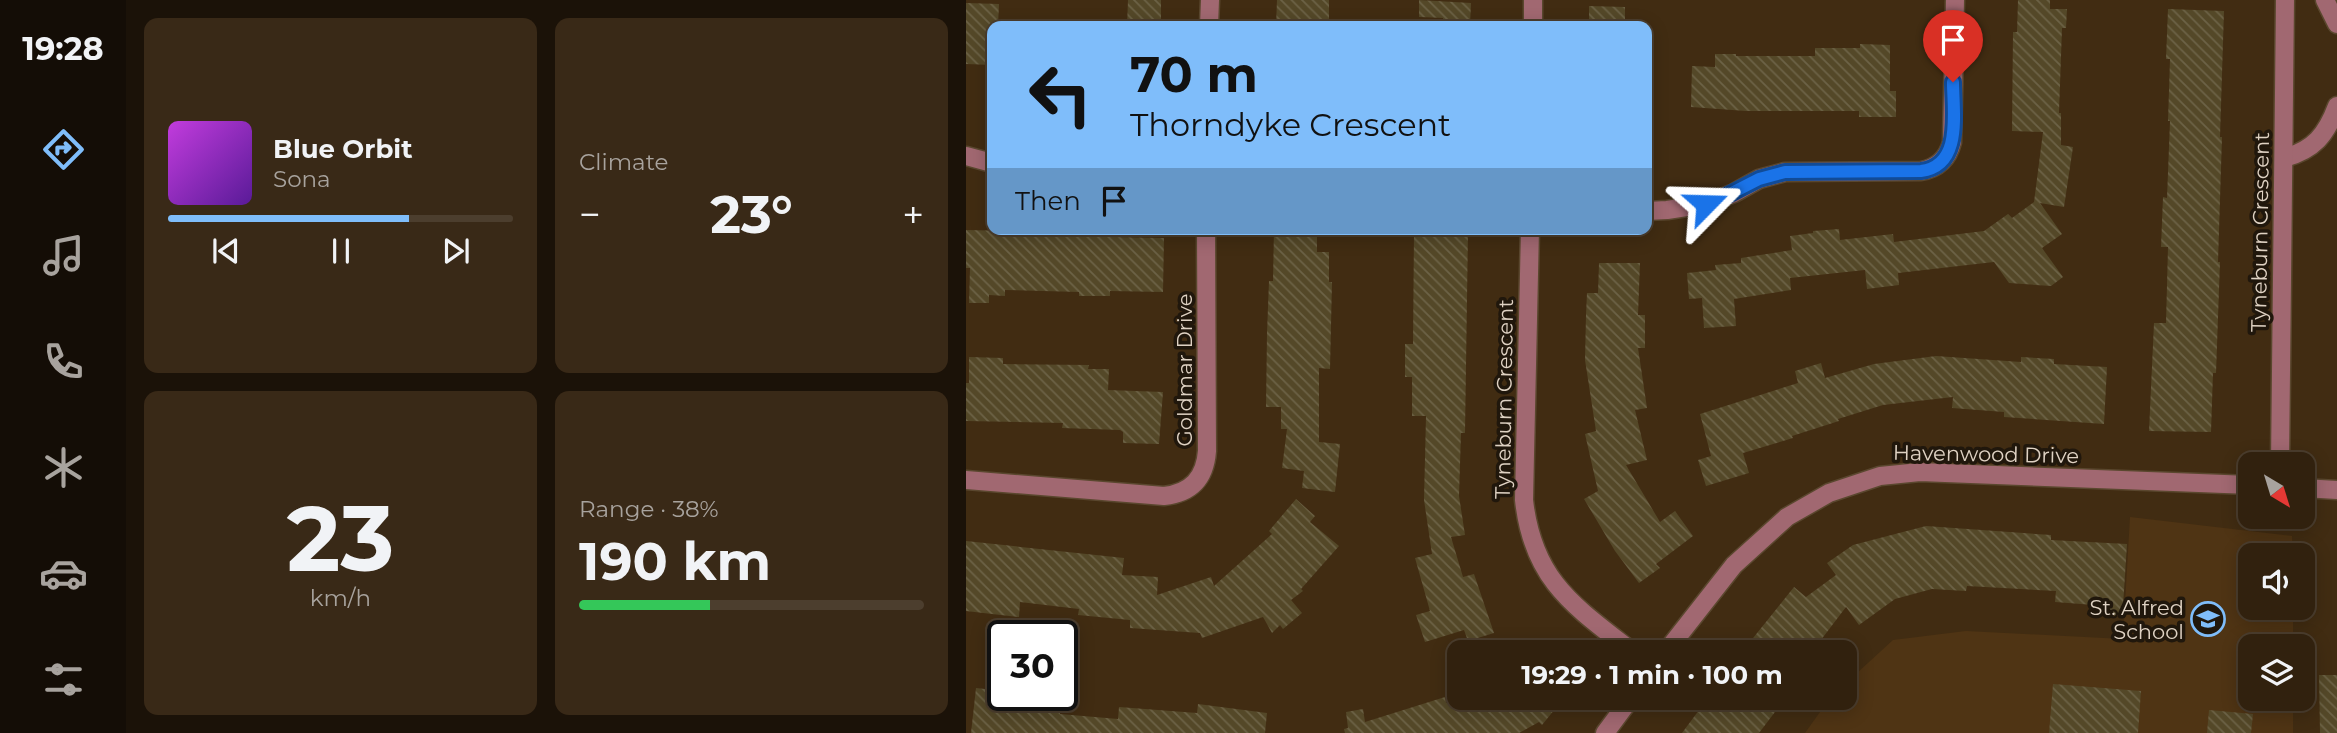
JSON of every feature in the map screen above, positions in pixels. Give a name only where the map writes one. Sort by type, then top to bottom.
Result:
[{"type":"street","points":[[1209,21],[1210,0]]},
{"type":"street","points":[[1533,0],[1533,21]]},
{"type":"street","points":[[1652,211],[1706,204],[1759,179],[1785,172],[1921,171],[1937,166],[1949,153],[1952,142],[1955,0]]},
{"type":"street","name":"Tyneburn Crescent","points":[[2280,452],[2285,0]]},
{"type":"street","points":[[2325,0],[2337,24]]},
{"type":"street","points":[[2284,158],[2309,149],[2325,130],[2337,106]]},
{"type":"street","points":[[966,156],[987,162]]},
{"type":"street","name":"Goldmar Drive","points":[[966,480],[1164,496],[1185,491],[1196,482],[1204,470],[1208,452],[1206,235]]},
{"type":"street","name":"Tyneburn Crescent","points":[[1530,235],[1524,500],[1530,536],[1544,569],[1566,598],[1618,640]]},
{"type":"street","name":"Havenwood Drive","points":[[1675,640],[1734,565],[1787,517],[1829,494],[1880,476],[1920,472],[2238,485]]},
{"type":"street","points":[[2315,489],[2337,491]]},
{"type":"street","points":[[1605,733],[1622,710]]},
{"type":"shaded area","name":"St. Alfred School","points":[[2130,517],[2292,536],[2292,543],[2238,543],[2238,620],[2293,620],[2293,634],[2238,634],[2238,711],[2293,711],[2293,733],[1805,733],[1821,710],[1857,710],[1857,673],[1893,640],[1966,631],[2123,639]]},
{"type":"building","points":[[1128,0],[1161,0],[1161,21],[1127,21]]},
{"type":"building","points":[[1277,0],[1329,0],[1329,21],[1276,21]]},
{"type":"building","points":[[1419,0],[1471,3],[1470,21],[1443,21],[1443,18],[1419,17]]},
{"type":"building","points":[[2018,0],[2050,0],[2050,9],[2067,9],[2066,28],[2062,28],[2059,113],[2061,145],[2073,147],[2064,207],[2040,203],[2062,234],[2042,248],[2063,277],[2051,286],[2009,283],[1994,262],[1898,273],[1899,285],[1867,289],[1865,270],[1790,278],[1791,290],[1734,299],[1736,326],[1704,328],[1702,298],[1689,299],[1687,273],[1716,270],[1715,265],[1741,263],[1741,258],[1792,250],[1790,236],[1813,231],[1839,229],[1840,240],[1893,234],[1894,242],[1984,231],[2008,214],[2012,218],[2034,202],[2043,132],[2012,131],[2013,32],[2017,32]]},
{"type":"building","points":[[966,3],[999,4],[998,21],[987,21],[987,65],[966,64]]},
{"type":"building","points":[[1589,6],[1625,7],[1625,21],[1589,21]]},
{"type":"building","points":[[2168,9],[2224,11],[2220,262],[2211,432],[2149,431],[2154,323],[2166,323],[2168,247],[2161,247],[2163,197],[2167,198],[2170,121],[2170,59],[2166,59]]},
{"type":"building","points":[[1860,44],[1890,45],[1890,91],[1896,91],[1896,117],[1859,117],[1859,111],[1746,111],[1691,107],[1692,66],[1715,67],[1715,54],[1815,56],[1815,48],[1860,48]]},
{"type":"building","points":[[966,230],[987,230],[987,235],[1111,235],[1164,238],[1163,292],[1110,291],[1110,296],[1079,296],[1079,292],[1005,290],[1005,296],[989,295],[989,303],[969,303],[970,268],[966,268]]},
{"type":"building","points":[[1274,235],[1317,235],[1317,252],[1329,252],[1329,282],[1332,282],[1330,369],[1319,368],[1319,442],[1340,444],[1335,492],[1302,488],[1304,471],[1282,468],[1287,429],[1281,429],[1281,407],[1266,407],[1269,281],[1273,281]]},
{"type":"building","points":[[1414,235],[1468,235],[1465,433],[1461,433],[1459,496],[1465,535],[1451,537],[1463,577],[1474,574],[1494,633],[1471,640],[1468,640],[1464,630],[1425,642],[1416,615],[1430,611],[1415,558],[1432,554],[1424,500],[1426,416],[1412,416],[1412,377],[1405,377],[1405,344],[1413,344]]},
{"type":"building","points":[[1599,263],[1640,263],[1638,315],[1645,315],[1645,348],[1638,348],[1647,408],[1635,410],[1647,460],[1626,465],[1660,522],[1675,511],[1693,536],[1656,564],[1660,568],[1639,583],[1615,551],[1584,499],[1598,491],[1585,434],[1596,431],[1585,360],[1587,293],[1598,293]]},
{"type":"building","points":[[1936,356],[2021,362],[2021,357],[2054,359],[2054,364],[2107,367],[2104,424],[2004,417],[2004,412],[1952,408],[1953,397],[1883,405],[1743,453],[1749,473],[1706,486],[1698,460],[1711,456],[1700,414],[1798,383],[1795,371],[1821,363],[1825,378],[1874,364]]},
{"type":"building","points":[[969,357],[1003,358],[1003,364],[1089,365],[1088,369],[1109,369],[1108,390],[1163,392],[1159,444],[1123,443],[1123,432],[1120,430],[1062,428],[1063,423],[966,421]]},
{"type":"building","points":[[1296,499],[1315,516],[1310,522],[1339,546],[1301,589],[1303,591],[1291,600],[1302,613],[1283,629],[1280,625],[1272,633],[1263,617],[1202,638],[1200,633],[1130,628],[1130,620],[1078,615],[1079,609],[1020,602],[1019,617],[966,611],[966,541],[1124,558],[1122,575],[1158,577],[1157,595],[1211,577],[1214,586],[1272,534],[1269,531]]},
{"type":"building","points":[[1926,526],[2051,535],[2051,540],[2127,544],[2123,606],[2120,616],[2094,615],[2094,605],[2055,602],[2056,591],[1967,586],[1966,591],[1932,589],[1895,599],[1859,625],[1846,607],[1821,640],[1751,640],[1794,587],[1806,597],[1836,575],[1827,563],[1853,545]]},
{"type":"building","points":[[2319,675],[2337,675],[2337,733],[2320,733]]},
{"type":"building","points":[[2053,684],[2141,691],[2138,733],[2049,733]]},
{"type":"building","points":[[976,688],[987,689],[987,711],[1060,711],[1060,714],[1118,719],[1119,707],[1197,713],[1198,704],[1267,713],[1265,733],[971,733]]},
{"type":"building","points":[[1445,697],[1447,710],[1554,710],[1542,725],[1539,722],[1519,733],[1345,733],[1344,729],[1348,728],[1346,712],[1363,709],[1365,722]]},
{"type":"building","points":[[1699,710],[1776,710],[1759,733],[1682,733]]},
{"type":"building","points":[[2209,710],[2253,714],[2251,733],[2207,733]]},
{"type":"place","name":"St. Alfred School","points":[[2208,619]]},
{"type":"route","points":[[1706,204],[1759,179],[1785,172],[1921,171],[1932,168],[1942,162],[1951,147],[1953,82]]}]
